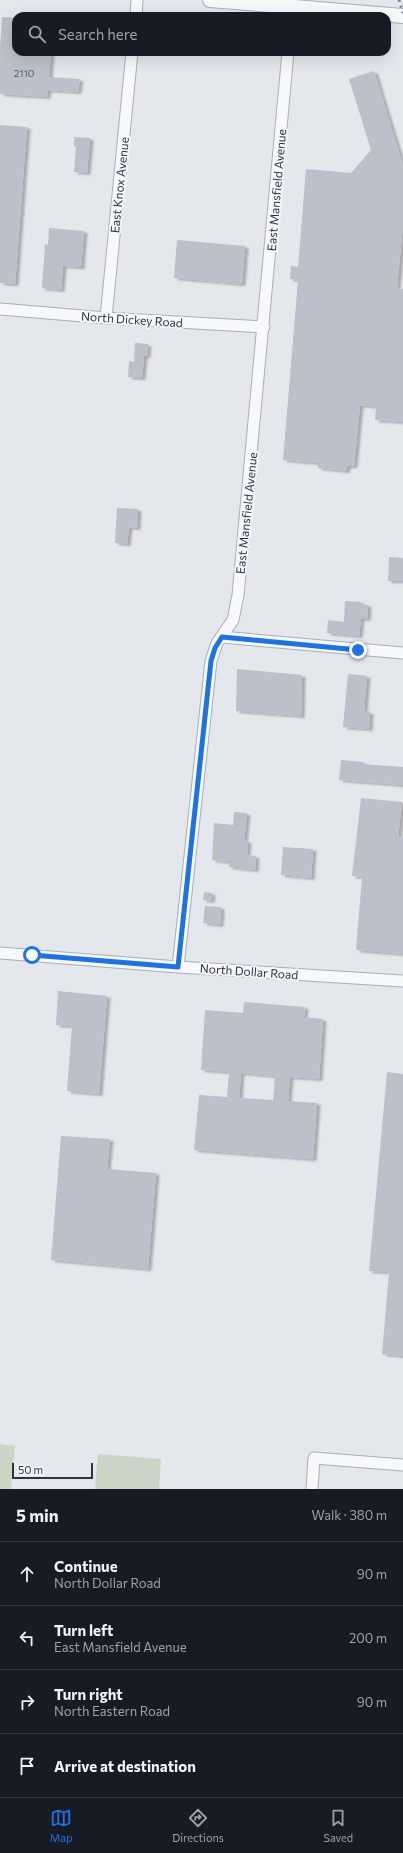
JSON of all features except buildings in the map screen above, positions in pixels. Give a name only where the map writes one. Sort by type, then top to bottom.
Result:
[{"type":"street","points":[[136,12],[137,0]]},
{"type":"street","points":[[210,0],[353,12]]},
{"type":"street","points":[[391,15],[403,16]]},
{"type":"street","name":"East Knox Avenue","points":[[106,318],[132,56]]},
{"type":"street","name":"East Mansfield Avenue","points":[[178,967],[211,661],[215,648],[232,624],[236,610],[264,327],[288,56]]},
{"type":"street","name":"North Dickey Road","points":[[0,309],[106,318],[264,327]]},
{"type":"street","points":[[222,637],[403,653]]},
{"type":"street","name":"North Dollar Road","points":[[0,953],[178,967],[403,981]]},
{"type":"street","points":[[312,1489],[314,1458],[403,1465]]},
{"type":"green space","points":[[0,1444],[15,1446],[11,1489],[0,1489]]},
{"type":"green space","points":[[98,1454],[161,1459],[159,1489],[95,1489]]},
{"type":"railway","points":[[399,0],[403,13]]},
{"type":"route","points":[[32,955],[178,967],[211,661],[212,654],[217,643],[222,637],[358,650]]}]
